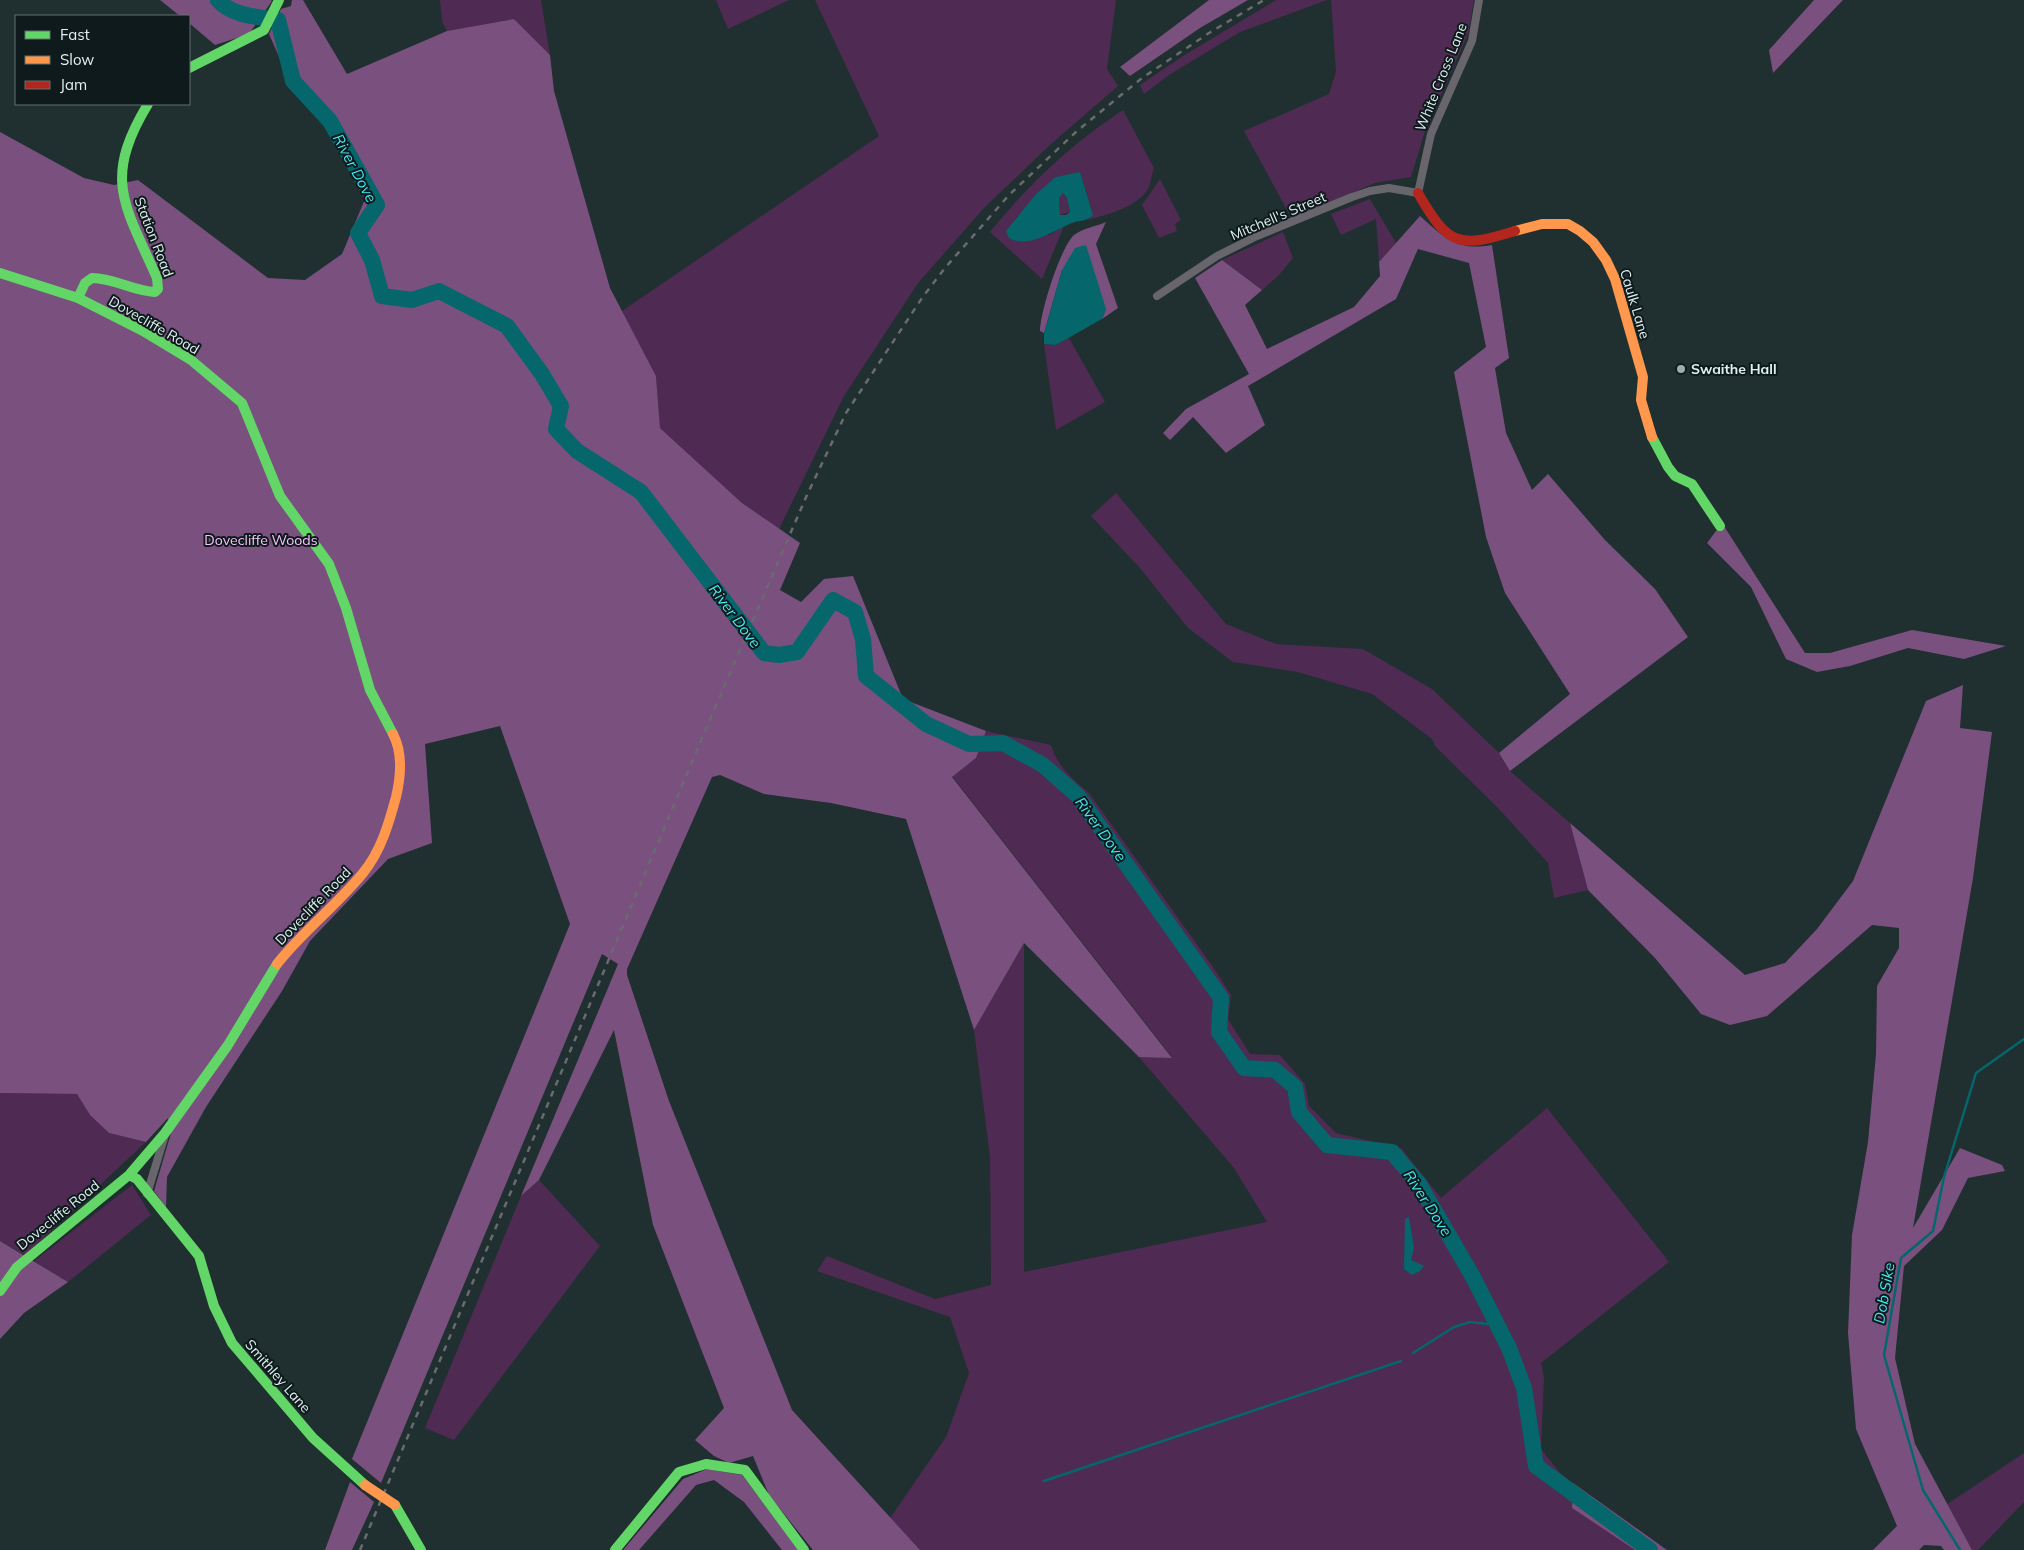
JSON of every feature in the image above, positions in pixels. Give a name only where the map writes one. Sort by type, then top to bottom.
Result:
[{"type":"street","name":"White Cross Lane","points":[[1418,193],[1430,134],[1472,41],[1480,0]]},
{"type":"street","points":[[190,67],[264,30],[279,2]]},
{"type":"street","name":"Station Road","points":[[78,298],[85,283],[92,278],[113,280],[138,291],[155,292],[158,289],[158,278],[129,213],[122,180],[122,164],[127,146],[148,105]]},
{"type":"street","name":"Mitchell's Street","points":[[1157,296],[1217,256],[1257,236],[1352,198],[1370,191],[1389,188],[1418,193]]},
{"type":"street","name":"Caulk Lane","points":[[1418,193],[1438,224],[1451,236],[1458,239],[1479,241],[1558,221],[1579,229],[1594,245],[1608,262],[1615,282],[1642,377],[1639,386],[1641,406],[1659,452],[1677,477],[1691,483],[1720,526]]},
{"type":"street","name":"Dovecliffe Road","points":[[0,273],[78,298],[143,331],[191,360],[242,402],[280,496],[329,564],[346,608],[370,690],[399,745],[400,781],[387,831],[364,872],[293,944],[276,966],[228,1045],[165,1133],[129,1175],[17,1267],[0,1291]]},
{"type":"street","points":[[147,1194],[165,1133]]},
{"type":"street","name":"Smithley Lane","points":[[129,1175],[137,1179],[147,1194],[199,1256],[214,1306],[232,1343],[312,1438],[365,1485],[395,1505],[421,1550]]},
{"type":"street","points":[[615,1550],[679,1472],[706,1464],[745,1470],[804,1550]]},
{"type":"shaded area","points":[[440,0],[541,0],[550,55],[514,19],[447,31],[442,21]]},
{"type":"shaded area","points":[[716,0],[789,0],[728,29]]},
{"type":"shaded area","points":[[815,0],[1116,0],[1107,69],[1118,86],[1051,144],[985,207],[918,283],[844,396],[779,529],[742,503],[660,428],[656,376],[622,311],[879,136]]},
{"type":"shaded area","points":[[1276,0],[1327,0],[1240,32],[1169,75],[1144,94],[1140,85],[1183,56]]},
{"type":"shaded area","points":[[1331,0],[1474,0],[1468,34],[1426,128],[1411,177],[1375,183],[1292,219],[1244,131],[1329,94],[1336,72]]},
{"type":"shaded area","points":[[1123,110],[1154,168],[1149,187],[1131,205],[1088,220],[1093,215],[1080,172],[1036,194],[1026,209],[1015,219],[1049,235],[1064,226],[1042,279],[990,232],[1020,197],[1068,151]]},
{"type":"shaded area","points":[[1160,179],[1181,220],[1175,224],[1177,231],[1159,238],[1142,205]]},
{"type":"shaded area","points":[[1063,193],[1067,198],[1070,212],[1060,215],[1059,198]]},
{"type":"shaded area","points":[[1370,199],[1396,243],[1379,262],[1376,219],[1341,235],[1331,214]]},
{"type":"shaded area","points":[[1283,232],[1293,258],[1279,275],[1262,290],[1222,260]]},
{"type":"shaded area","points":[[1069,338],[1105,402],[1056,430],[1044,344],[1056,345]]},
{"type":"shaded area","points":[[1116,493],[1226,624],[1276,644],[1363,649],[1432,689],[1499,753],[1510,771],[1570,823],[1588,890],[1554,898],[1548,863],[1498,808],[1436,747],[1432,739],[1372,694],[1298,672],[1233,662],[1188,628],[1139,567],[1091,516]]},
{"type":"shaded area","points":[[986,731],[1051,745],[1057,760],[1071,777],[1089,793],[1213,967],[1231,995],[1228,1019],[1250,1054],[1280,1055],[1305,1084],[1309,1106],[1336,1133],[1401,1148],[1441,1198],[1547,1108],[1669,1262],[1541,1363],[1544,1377],[1541,1449],[1560,1473],[1573,1483],[1572,1508],[1635,1550],[920,1550],[890,1518],[946,1437],[969,1373],[950,1317],[817,1271],[827,1256],[935,1299],[991,1285],[990,1157],[974,1030],[1024,943],[1024,1272],[1267,1222],[1234,1168],[1139,1057],[1172,1057],[952,776],[976,758]]},
{"type":"shaded area","points":[[0,1093],[77,1094],[90,1115],[109,1133],[146,1142],[25,1255],[0,1241]]},
{"type":"shaded area","points":[[539,1180],[600,1246],[454,1440],[425,1428],[521,1196]]},
{"type":"shaded area","points":[[132,1185],[151,1215],[68,1282],[34,1261]]},
{"type":"shaded area","points":[[2024,1453],[2024,1502],[1978,1550],[1972,1550],[1946,1505]]},
{"type":"green space","points":[[160,0],[272,1],[249,34],[215,45],[190,24],[190,15],[179,15]]},
{"type":"green space","name":"Dovecliffe Woods","points":[[292,0],[303,0],[347,74],[447,31],[514,19],[550,55],[554,91],[610,288],[656,376],[660,428],[742,503],[800,543],[780,590],[801,602],[824,579],[853,576],[903,699],[986,731],[976,758],[952,777],[1172,1058],[1139,1057],[1024,943],[974,1030],[906,819],[831,803],[764,794],[720,775],[712,777],[627,969],[627,975],[669,1101],[792,1410],[920,1550],[813,1550],[769,1495],[753,1456],[729,1463],[714,1456],[695,1440],[724,1408],[653,1225],[614,1030],[539,1180],[521,1196],[618,964],[602,954],[381,1483],[352,1459],[570,924],[500,726],[425,744],[432,843],[388,859],[310,941],[282,991],[206,1107],[167,1177],[166,1207],[154,1191],[171,1133],[168,1118],[146,1142],[109,1133],[90,1115],[77,1094],[0,1093],[0,132],[84,178],[114,185],[138,180],[268,278],[305,280],[342,254],[365,199],[327,127],[292,86],[269,34],[281,9],[291,6]]},
{"type":"green space","points":[[1209,0],[1248,0],[1200,28],[1130,76],[1120,67]]},
{"type":"green space","points":[[1814,0],[1843,0],[1773,73],[1769,50]]},
{"type":"green space","points":[[1420,216],[1445,237],[1460,245],[1492,245],[1509,358],[1495,368],[1506,433],[1532,490],[1548,474],[1605,540],[1655,589],[1688,637],[1510,771],[1499,753],[1570,694],[1505,593],[1486,537],[1454,372],[1486,347],[1469,263],[1418,249],[1396,299],[1248,386],[1265,425],[1226,453],[1193,417],[1170,440],[1163,433],[1186,409],[1249,374],[1195,278],[1222,260],[1262,290],[1245,305],[1267,349],[1354,307],[1380,276],[1379,262]]},
{"type":"green space","points":[[1106,222],[1096,244],[1118,308],[1102,319],[1106,309],[1062,270],[1044,333],[1040,331],[1043,310],[1052,281],[1069,242],[1077,233]]},
{"type":"green space","points":[[1722,523],[1805,653],[1830,653],[1912,630],[2006,646],[1964,659],[1908,648],[1850,666],[1817,672],[1786,659],[1751,587],[1707,543]]},
{"type":"green space","points":[[1963,685],[1960,728],[1992,732],[1973,878],[1913,1228],[1960,1148],[2002,1165],[2005,1171],[1968,1178],[1942,1230],[1904,1266],[1895,1358],[1915,1444],[1972,1550],[1944,1550],[1941,1546],[1924,1545],[1919,1550],[1873,1550],[1897,1526],[1856,1429],[1848,1333],[1852,1235],[1868,1142],[1876,1054],[1877,986],[1899,948],[1899,928],[1872,925],[1767,1016],[1730,1025],[1701,1014],[1655,958],[1588,890],[1570,823],[1745,975],[1785,963],[1817,929],[1853,881],[1926,701]]},
{"type":"green space","points":[[0,1241],[68,1282],[24,1313],[0,1339]]},
{"type":"green space","points":[[707,1469],[742,1475],[799,1550],[782,1550],[744,1502],[714,1480],[696,1485],[639,1550],[623,1550],[683,1479]]},
{"type":"green space","points":[[350,1482],[374,1502],[352,1550],[325,1550]]},
{"type":"green space","points":[[1573,1483],[1667,1550],[1635,1550],[1572,1508]]},
{"type":"water","points":[[1080,172],[1093,215],[1086,220],[1072,223],[1040,238],[1016,241],[1009,238],[1006,231],[1036,194],[1056,177]],"holes":[[[1063,193],[1067,198],[1070,212],[1066,215],[1060,215],[1059,198]]]},
{"type":"water","points":[[1086,245],[1106,309],[1102,319],[1056,345],[1044,344],[1044,333],[1062,270],[1075,248]]},
{"type":"water","points":[[1409,1217],[1414,1247],[1411,1260],[1424,1266],[1420,1271],[1412,1275],[1404,1269],[1405,1219]]},
{"type":"waterway","name":"River Dove","points":[[218,0],[238,13],[278,20],[293,81],[330,121],[377,205],[358,233],[372,260],[382,296],[412,300],[439,291],[507,326],[542,374],[561,406],[556,429],[577,451],[641,492],[764,653],[779,655],[797,652],[833,600],[855,612],[863,639],[866,676],[926,724],[969,744],[1003,743],[1043,765],[1078,796],[1221,998],[1219,1032],[1244,1068],[1275,1070],[1295,1087],[1299,1112],[1327,1145],[1392,1152],[1419,1184],[1473,1277],[1509,1348],[1524,1388],[1536,1466],[1650,1550]]},
{"type":"waterway","name":"Dob Sike","points":[[1960,1550],[1923,1490],[1884,1355],[1901,1258],[1933,1231],[1944,1177],[1976,1073],[2024,1039]]},
{"type":"waterway","points":[[1413,1353],[1454,1327],[1470,1322],[1497,1325]]},
{"type":"waterway","points":[[1044,1481],[1401,1361]]},
{"type":"railway","points":[[360,1550],[705,731],[807,495],[846,413],[922,298],[945,268],[1009,195],[1077,131],[1142,78],[1209,33],[1264,0]]},
{"type":"traffic: fast","points":[[190,67],[264,30],[279,0]]},
{"type":"traffic: fast","points":[[78,298],[85,283],[92,278],[108,280],[147,291],[155,292],[158,289],[157,278],[128,211],[123,192],[122,173],[126,153],[134,130],[147,105]]},
{"type":"traffic: fast","points":[[0,273],[78,298],[143,331],[191,360],[242,403],[280,496],[329,564],[346,608],[370,690],[393,734]]},
{"type":"traffic: fast","points":[[1652,437],[1668,467],[1675,476],[1692,484],[1720,526]]},
{"type":"traffic: fast","points":[[0,1291],[17,1267],[129,1175],[165,1133],[228,1045],[277,964]]},
{"type":"traffic: fast","points":[[129,1175],[137,1179],[199,1256],[214,1306],[232,1343],[313,1438],[365,1485]]},
{"type":"traffic: fast","points":[[615,1550],[679,1472],[706,1464],[745,1470],[804,1550]]},
{"type":"traffic: fast","points":[[395,1505],[421,1550]]},
{"type":"traffic: slow","points":[[1515,231],[1542,224],[1568,224],[1593,242],[1606,260],[1615,279],[1643,377],[1641,400],[1652,437]]},
{"type":"traffic: slow","points":[[277,964],[298,940],[353,885],[380,846],[396,797],[399,781],[400,757],[393,734]]},
{"type":"traffic: slow","points":[[365,1485],[395,1505]]},
{"type":"traffic: jam","points":[[1418,193],[1438,223],[1447,233],[1456,238],[1467,241],[1480,240],[1515,231]]},
{"type":"place","name":"Swaithe Hall","points":[[1681,369]]}]
